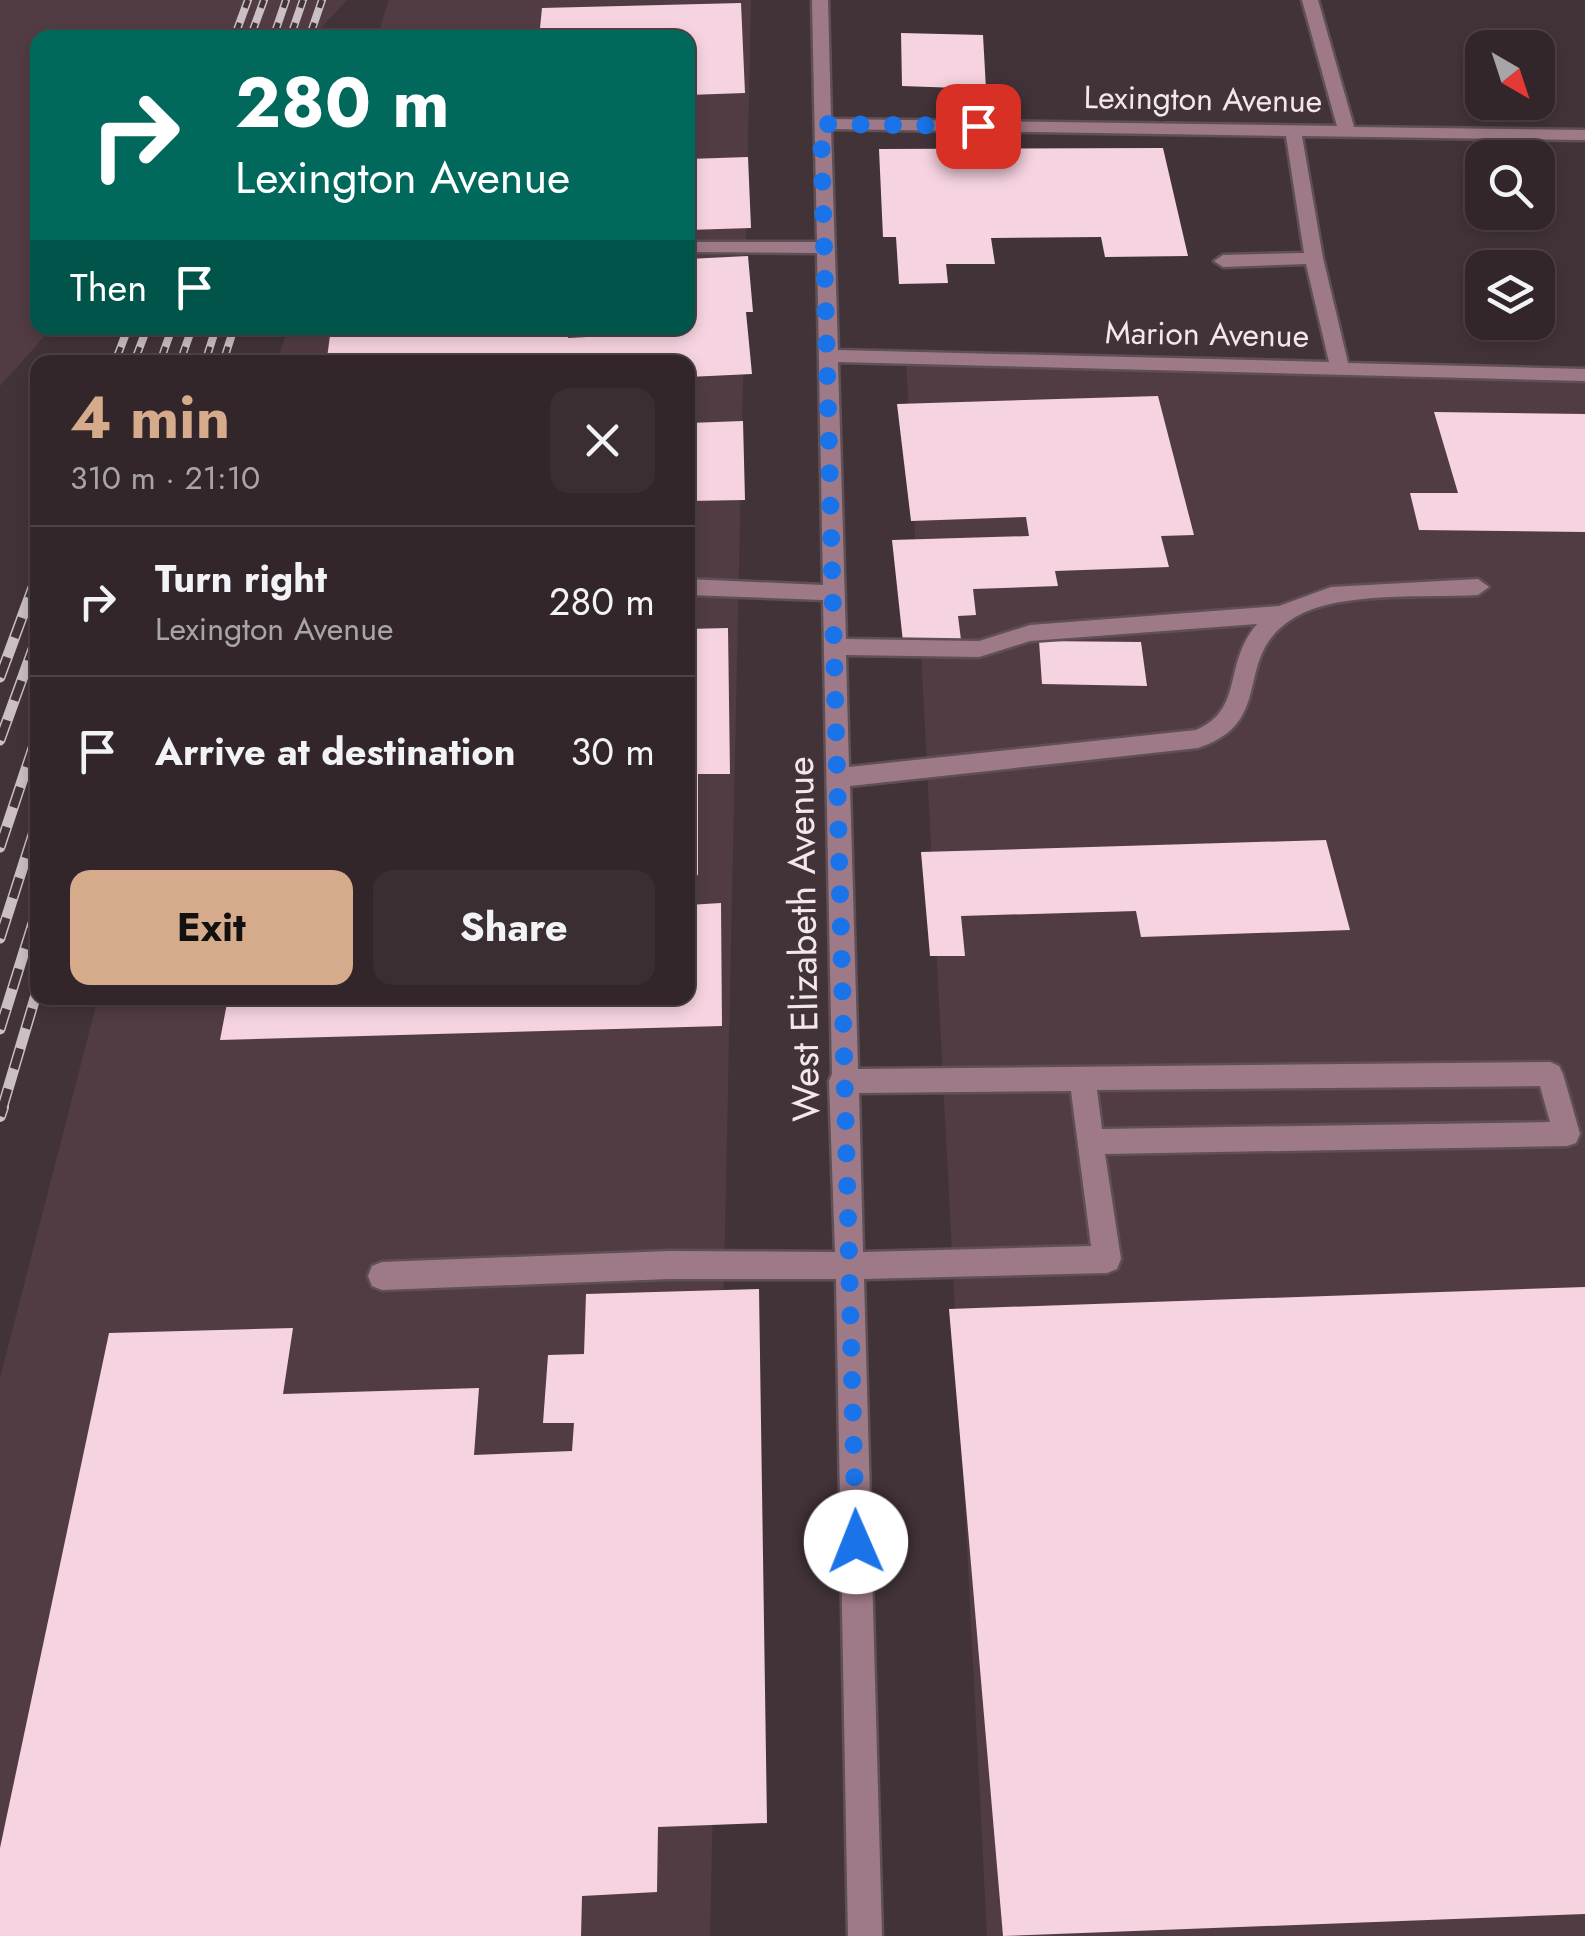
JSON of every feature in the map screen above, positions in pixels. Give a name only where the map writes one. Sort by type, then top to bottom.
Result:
[{"type":"street","name":"West Elizabeth Avenue","points":[[820,0],[842,1081],[850,1266],[865,1936]]},
{"type":"street","points":[[1310,0],[1347,131]]},
{"type":"street","name":"Lexington Avenue","points":[[821,124],[1585,135]]},
{"type":"street","points":[[1293,130],[1314,258],[1339,366]]},
{"type":"street","points":[[695,248],[824,248]]},
{"type":"street","points":[[1223,261],[1314,258]]},
{"type":"street","name":"Marion Avenue","points":[[828,356],[1585,375]]},
{"type":"street","points":[[695,587],[832,593]]},
{"type":"street","points":[[837,778],[1198,739],[1224,726],[1237,708],[1249,648],[1262,630],[1283,614],[1310,600],[1331,595],[1478,587]]},
{"type":"street","points":[[834,647],[979,649],[1030,634],[1283,614]]},
{"type":"street","points":[[842,1081],[1550,1074],[1567,1134],[1090,1142]]},
{"type":"street","points":[[382,1276],[669,1265],[850,1266],[1107,1260],[1082,1080]]},
{"type":"shaded area","points":[[0,0],[347,0],[319,30],[30,30],[30,335],[46,335],[0,386]]},
{"type":"shaded area","points":[[389,0],[751,0],[710,1936],[0,1936],[0,1378],[96,1005],[695,1005],[695,355],[279,355],[286,335],[695,335],[695,30],[379,30]]},
{"type":"shaded area","points":[[906,358],[1585,381],[1585,1936],[987,1936]]},
{"type":"building","points":[[741,3],[745,93],[695,95],[695,30],[540,30],[542,8]]},
{"type":"building","points":[[901,33],[983,35],[986,89],[902,86]]},
{"type":"building","points":[[1163,148],[1188,256],[1105,257],[1101,237],[991,238],[995,264],[946,264],[948,283],[899,284],[896,237],[883,237],[879,149]]},
{"type":"building","points":[[748,157],[751,228],[695,230],[695,159]]},
{"type":"building","points":[[748,256],[753,312],[746,312],[752,374],[695,377],[695,355],[327,355],[330,335],[695,335],[695,259]]},
{"type":"building","points":[[1158,396],[1194,535],[1161,536],[1169,567],[1055,571],[1058,586],[973,589],[976,615],[958,616],[961,640],[903,642],[892,540],[1029,536],[1026,517],[911,521],[897,404]]},
{"type":"building","points":[[1434,412],[1585,414],[1585,532],[1419,530],[1410,493],[1458,493]]},
{"type":"building","points":[[743,421],[745,500],[695,501],[695,423]]},
{"type":"building","points":[[728,628],[730,774],[698,774],[695,875],[695,629]]},
{"type":"building","points":[[1039,641],[1141,642],[1147,686],[1042,684]]},
{"type":"building","points":[[1326,840],[1350,930],[1141,937],[1136,911],[961,916],[965,956],[930,956],[921,852]]},
{"type":"building","points":[[721,903],[722,1026],[220,1040],[227,1005],[695,1005],[695,905]]},
{"type":"building","points":[[1585,1287],[1585,1914],[1003,1936],[949,1309]]},
{"type":"building","points":[[759,1289],[767,1823],[658,1827],[657,1892],[582,1896],[581,1936],[0,1936],[0,1848],[109,1333],[293,1328],[283,1394],[479,1388],[474,1455],[572,1451],[574,1423],[543,1423],[548,1355],[584,1354],[586,1294]]},
{"type":"railway","points":[[237,30],[248,0]]},
{"type":"railway","points":[[253,30],[264,0]]},
{"type":"railway","points":[[276,30],[286,0]]},
{"type":"railway","points":[[293,30],[303,0]]},
{"type":"railway","points":[[312,30],[322,0]]},
{"type":"railway","points":[[118,355],[125,335]]},
{"type":"railway","points":[[137,355],[144,335]]},
{"type":"railway","points":[[162,355],[170,335]]},
{"type":"railway","points":[[182,355],[190,335]]},
{"type":"railway","points":[[207,355],[214,335]]},
{"type":"railway","points":[[225,355],[232,335]]},
{"type":"railway","points":[[0,677],[30,596]]},
{"type":"railway","points":[[0,740],[30,657]]},
{"type":"railway","points":[[0,847],[30,757]]},
{"type":"railway","points":[[0,938],[30,844]]},
{"type":"railway","points":[[0,1029],[30,933]]},
{"type":"railway","points":[[2,1109],[33,1005]]},
{"type":"railway","points":[[0,1116],[3,1107]]},
{"type":"route","points":[[856,1542],[821,124],[978,126]]}]
